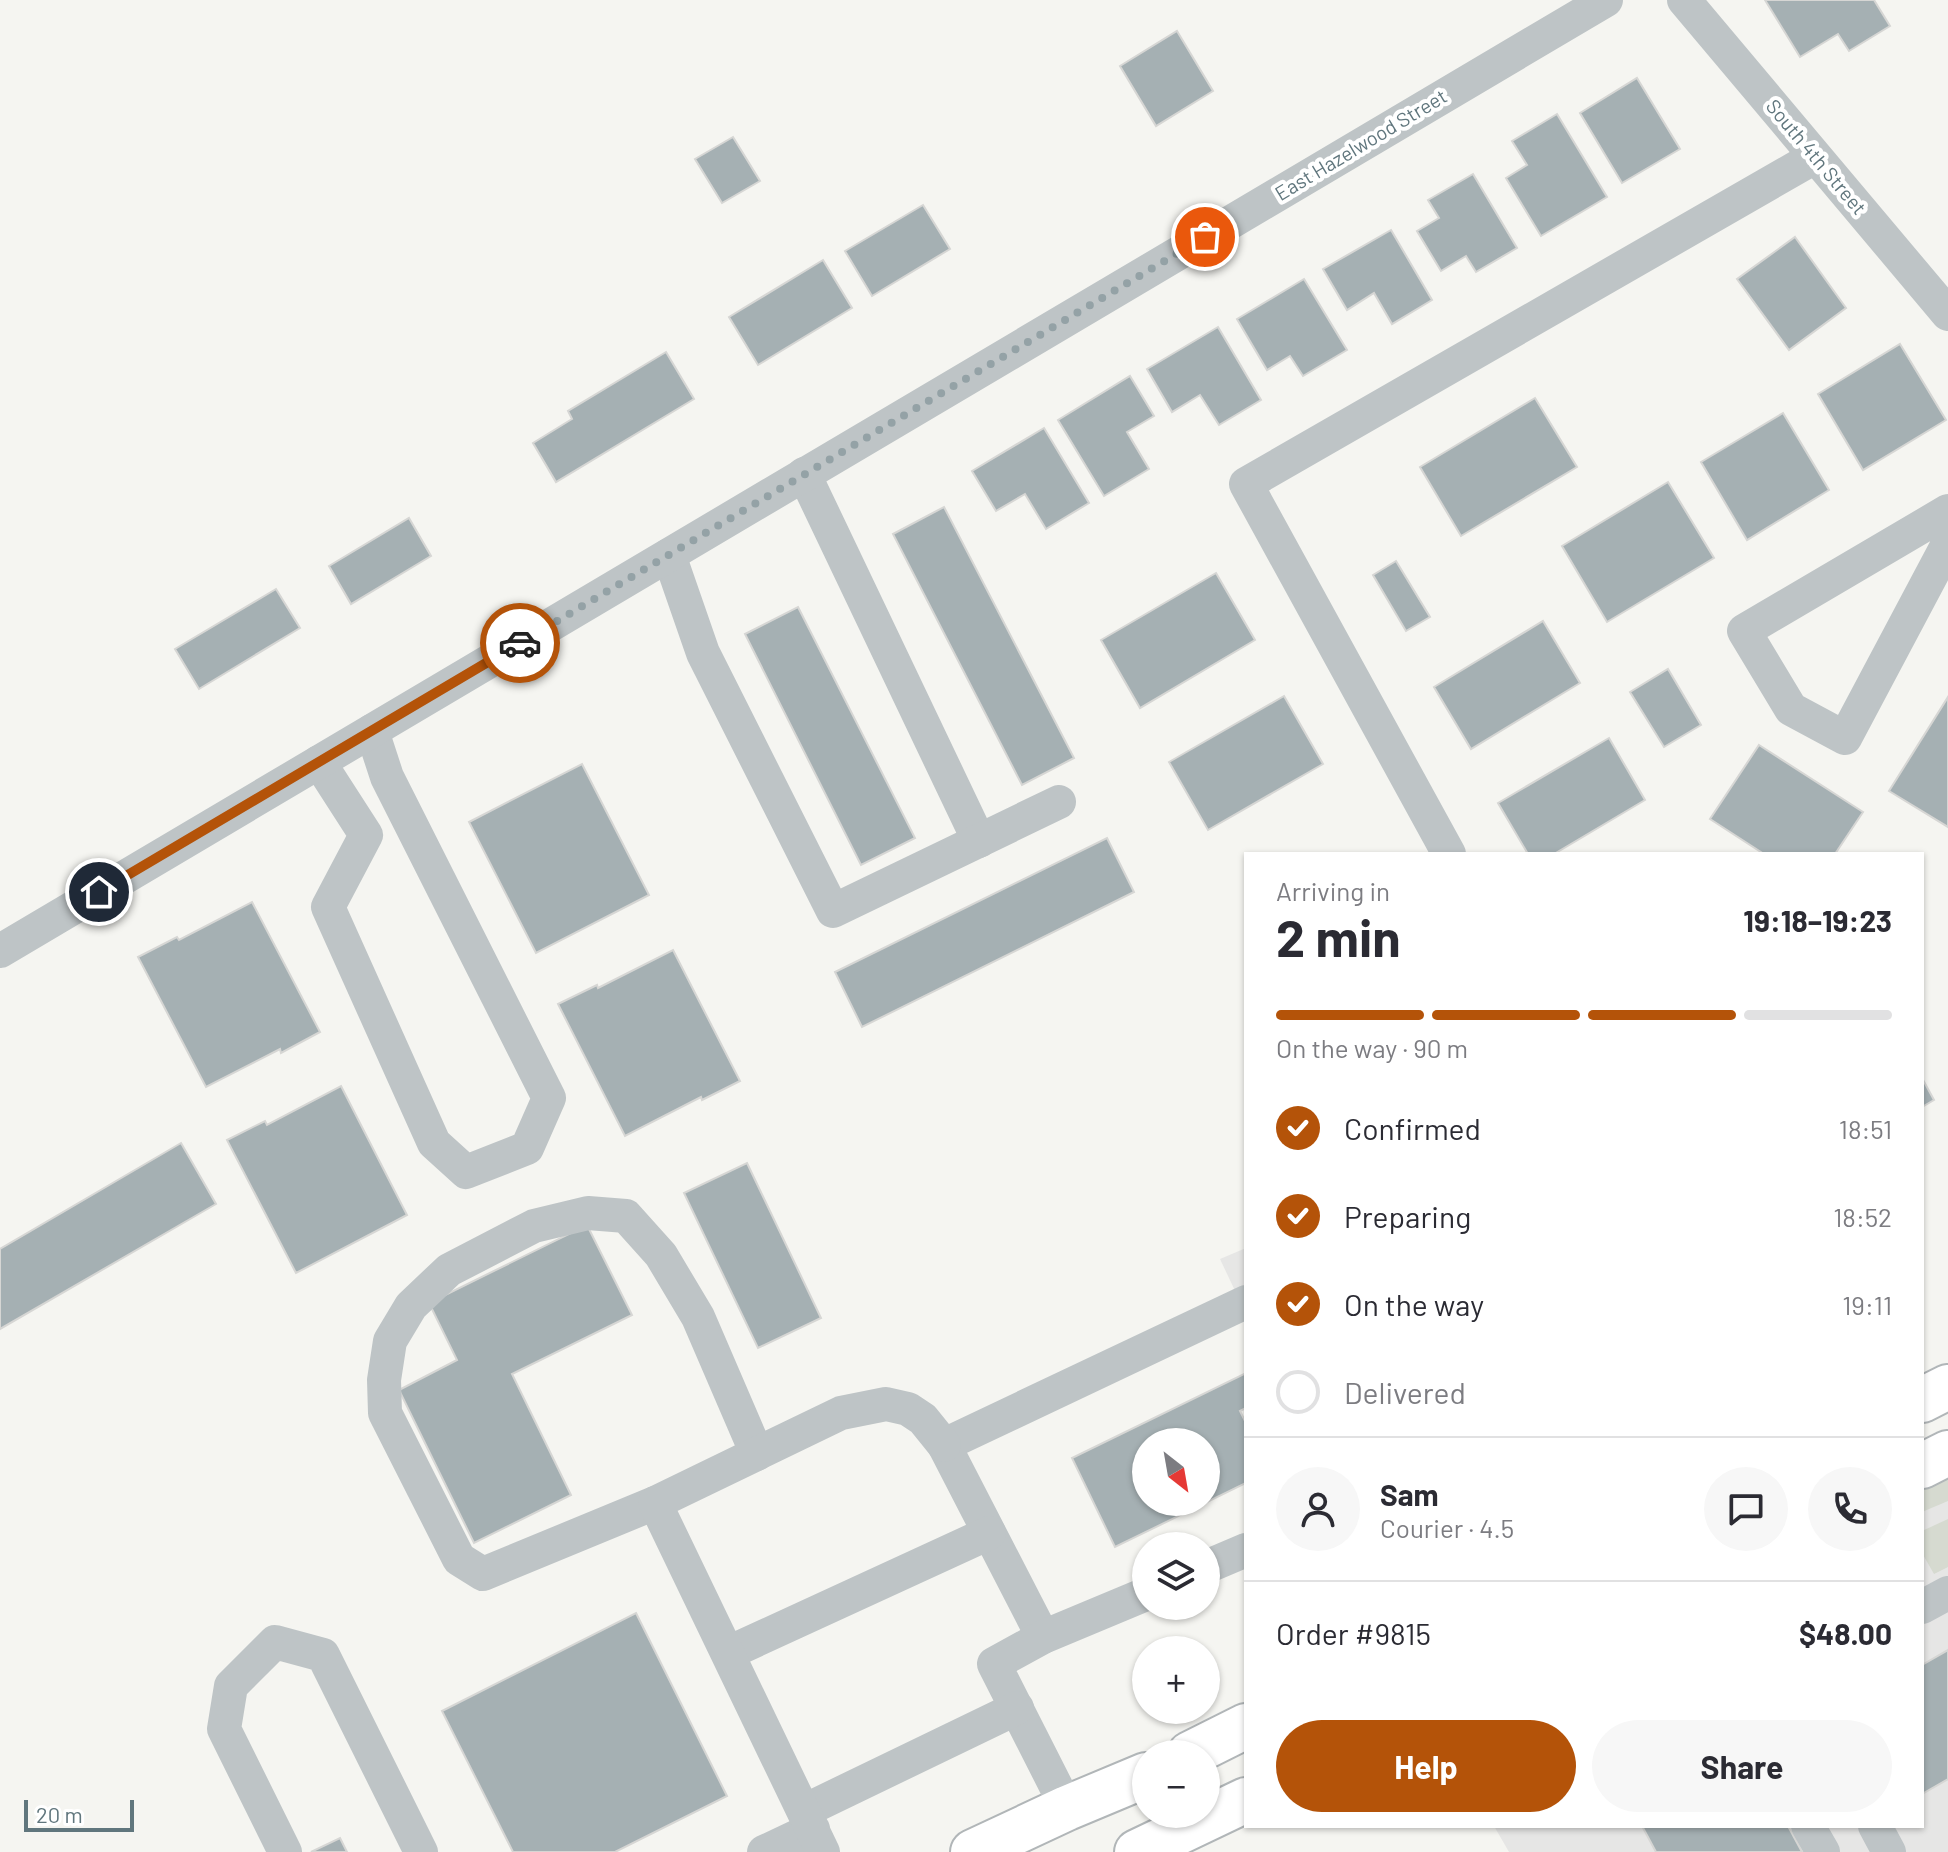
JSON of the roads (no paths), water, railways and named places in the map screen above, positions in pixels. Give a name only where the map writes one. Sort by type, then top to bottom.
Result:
[{"type":"highway","points":[[1924,1399],[1948,1387]]},
{"type":"highway","points":[[1924,1465],[1948,1453]]},
{"type":"highway","points":[[1218,1740],[1244,1727]]},
{"type":"highway","points":[[973,1852],[1132,1781]]},
{"type":"highway","points":[[1137,1852],[1183,1833],[1244,1801]]},
{"type":"street","name":"East Hazelwood Street","points":[[0,951],[1606,0]]},
{"type":"street","name":"South 4th Street","points":[[1684,0],[1948,314]]},
{"type":"street","points":[[1448,852],[1246,484],[1815,157]]},
{"type":"street","points":[[804,474],[979,841]]},
{"type":"street","points":[[1948,511],[1744,631],[1791,709],[1845,738],[1948,544]]},
{"type":"street","points":[[669,555],[703,653],[833,911],[1059,802]]},
{"type":"street","points":[[319,762],[366,835],[328,907],[434,1143],[466,1172],[527,1148],[549,1098],[387,777],[372,731]]},
{"type":"street","points":[[757,1454],[698,1317],[661,1255],[626,1216],[588,1213],[534,1226],[449,1270],[411,1306],[390,1341],[384,1380],[385,1413],[459,1559],[483,1574],[655,1503],[757,1454],[841,1413],[886,1404],[908,1409],[923,1419],[944,1445],[1043,1637]]},
{"type":"street","points":[[944,1445],[1244,1303]]},
{"type":"street","points":[[655,1503],[813,1831]]},
{"type":"street","points":[[728,1653],[989,1533]]},
{"type":"street","points":[[1220,1561],[1244,1551]]},
{"type":"street","points":[[1924,1606],[1948,1593]]},
{"type":"street","points":[[1067,1808],[994,1664],[1043,1637],[1132,1600]]},
{"type":"street","points":[[285,1852],[224,1729],[231,1686],[275,1642],[323,1655],[421,1852]]},
{"type":"street","points":[[764,1852],[813,1831],[1017,1708]]},
{"type":"street","points":[[1809,1828],[1823,1852]]},
{"type":"street","points":[[1876,1828],[1889,1852]]}]
